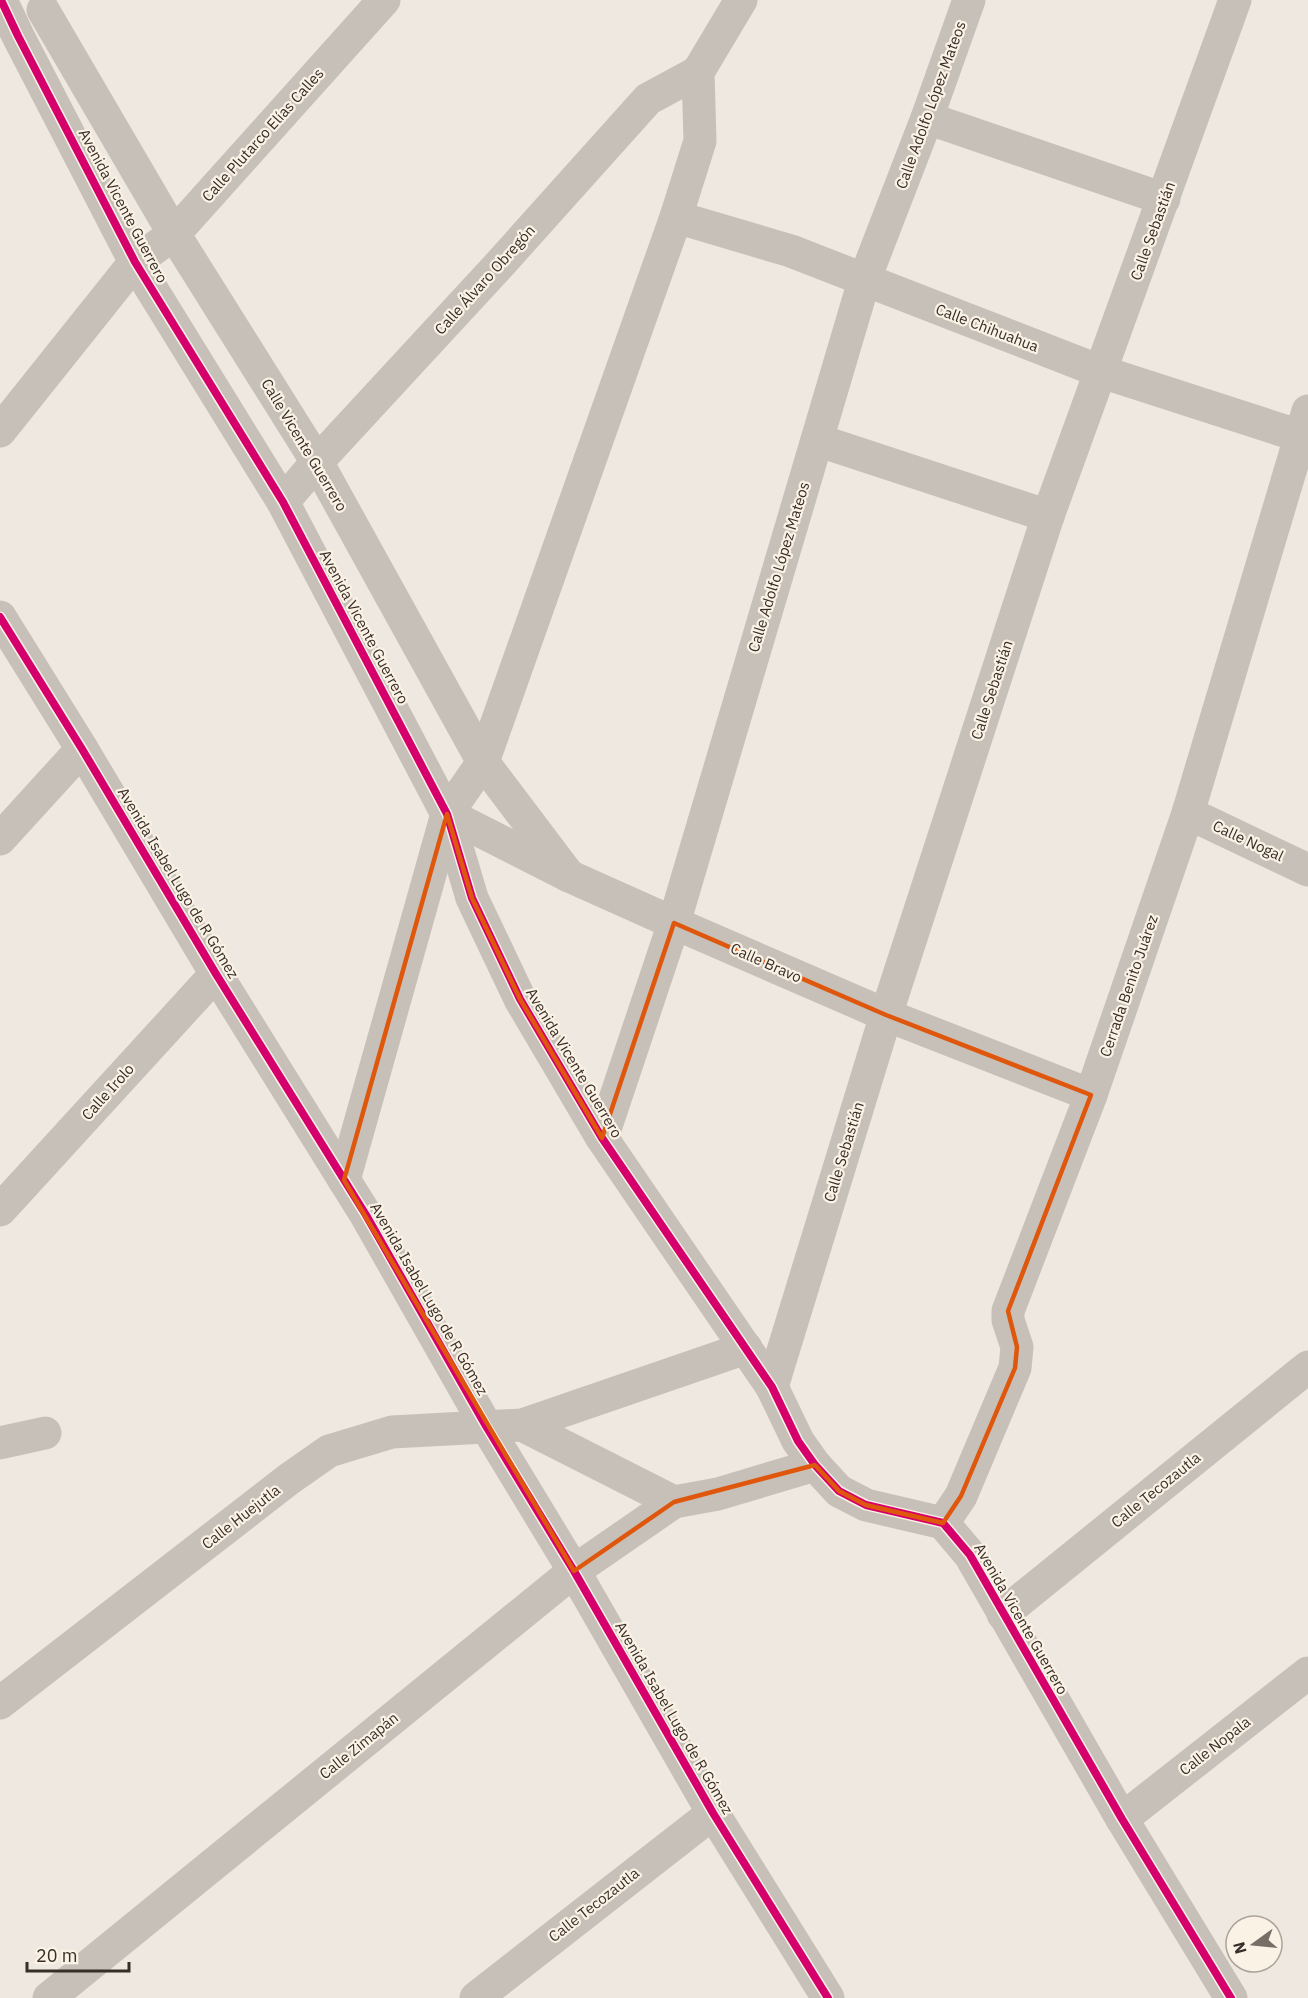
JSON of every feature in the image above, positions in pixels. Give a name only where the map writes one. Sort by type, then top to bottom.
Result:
[{"type":"street","name":"Avenida Vicente Guerrero","points":[[2,0],[9,46],[135,262],[283,502],[447,814],[472,898],[520,999],[602,1138],[772,1387],[798,1441],[815,1465],[839,1491],[866,1505],[943,1523],[969,1555],[1122,1818],[1231,1998]]},
{"type":"street","name":"Calle Plutarco Elías Calles","points":[[0,430],[135,262],[174,234],[384,0]]},
{"type":"street","points":[[344,1179],[447,814],[483,762],[676,217],[700,141],[698,72],[741,0]]},
{"type":"street","name":"Calle Adolfo López Mateos","points":[[602,1138],[674,923],[864,281],[927,118],[969,0]]},
{"type":"street","name":"Calle Sebastián","points":[[772,1387],[885,1015],[1048,516],[1235,0]]},
{"type":"street","points":[[9,46],[48,5]]},
{"type":"street","name":"Calle Vicente Guerrero","points":[[48,5],[174,234],[317,462],[483,762],[569,876]]},
{"type":"street","name":"Calle Álvaro Obregón","points":[[283,502],[648,99],[698,72]]},
{"type":"street","points":[[927,118],[1164,200]]},
{"type":"street","name":"Calle Chihuahua","points":[[676,217],[791,251],[1102,372],[1304,424]]},
{"type":"street","name":"Cerrada Benito Juárez","points":[[943,1523],[961,1496],[1015,1368],[1017,1347],[1008,1320],[1008,1311],[1091,1095],[1188,813],[1304,424]]},
{"type":"street","points":[[817,440],[1048,516]]},
{"type":"street","name":"Avenida Isabel Lugo de R Gómez","points":[[0,617],[82,749],[216,974],[366,1215],[486,1426],[574,1571],[713,1813],[828,1998]]},
{"type":"street","points":[[0,839],[82,749]]},
{"type":"street","name":"Calle Nogal","points":[[1188,813],[1308,870]]},
{"type":"street","name":"Calle Bravo","points":[[447,814],[569,876],[674,923],[885,1015],[1091,1095]]},
{"type":"street","name":"Calle Irolo","points":[[0,1210],[216,974]]},
{"type":"street","name":"Calle Huejutla","points":[[0,1703],[329,1451],[392,1432],[522,1425],[746,1348]]},
{"type":"street","name":"Calle Tecozautla","points":[[1004,1614],[1308,1367]]},
{"type":"street","name":"Calle Huejutla","points":[[522,1425],[674,1502]]},
{"type":"street","points":[[0,1443],[45,1433]]},
{"type":"street","points":[[674,1502],[718,1494],[815,1465]]},
{"type":"street","name":"Calle Zimapán","points":[[49,1998],[574,1571],[674,1502]]},
{"type":"street","name":"Calle Nopala","points":[[1122,1818],[1308,1673]]},
{"type":"street","name":"Calle Tecozautla","points":[[476,1998],[713,1813]]},
{"type":"highlighted area","points":[[447,814],[472,898],[520,999],[602,1138],[674,923],[886,1015],[1091,1095],[1008,1311],[1017,1347],[1015,1368],[961,1496],[943,1523],[866,1505],[839,1491],[815,1465],[674,1502],[574,1571],[344,1180]]},
{"type":"cycle path","points":[[1,0],[135,262],[283,502],[447,814],[472,898],[520,999],[602,1138],[772,1387],[798,1441],[815,1465],[839,1491],[866,1505],[943,1523],[970,1555],[1122,1819],[1231,1998]]},
{"type":"cycle path","points":[[0,617],[82,749],[216,974],[366,1215],[486,1426],[574,1571],[713,1813],[828,1998]]}]
